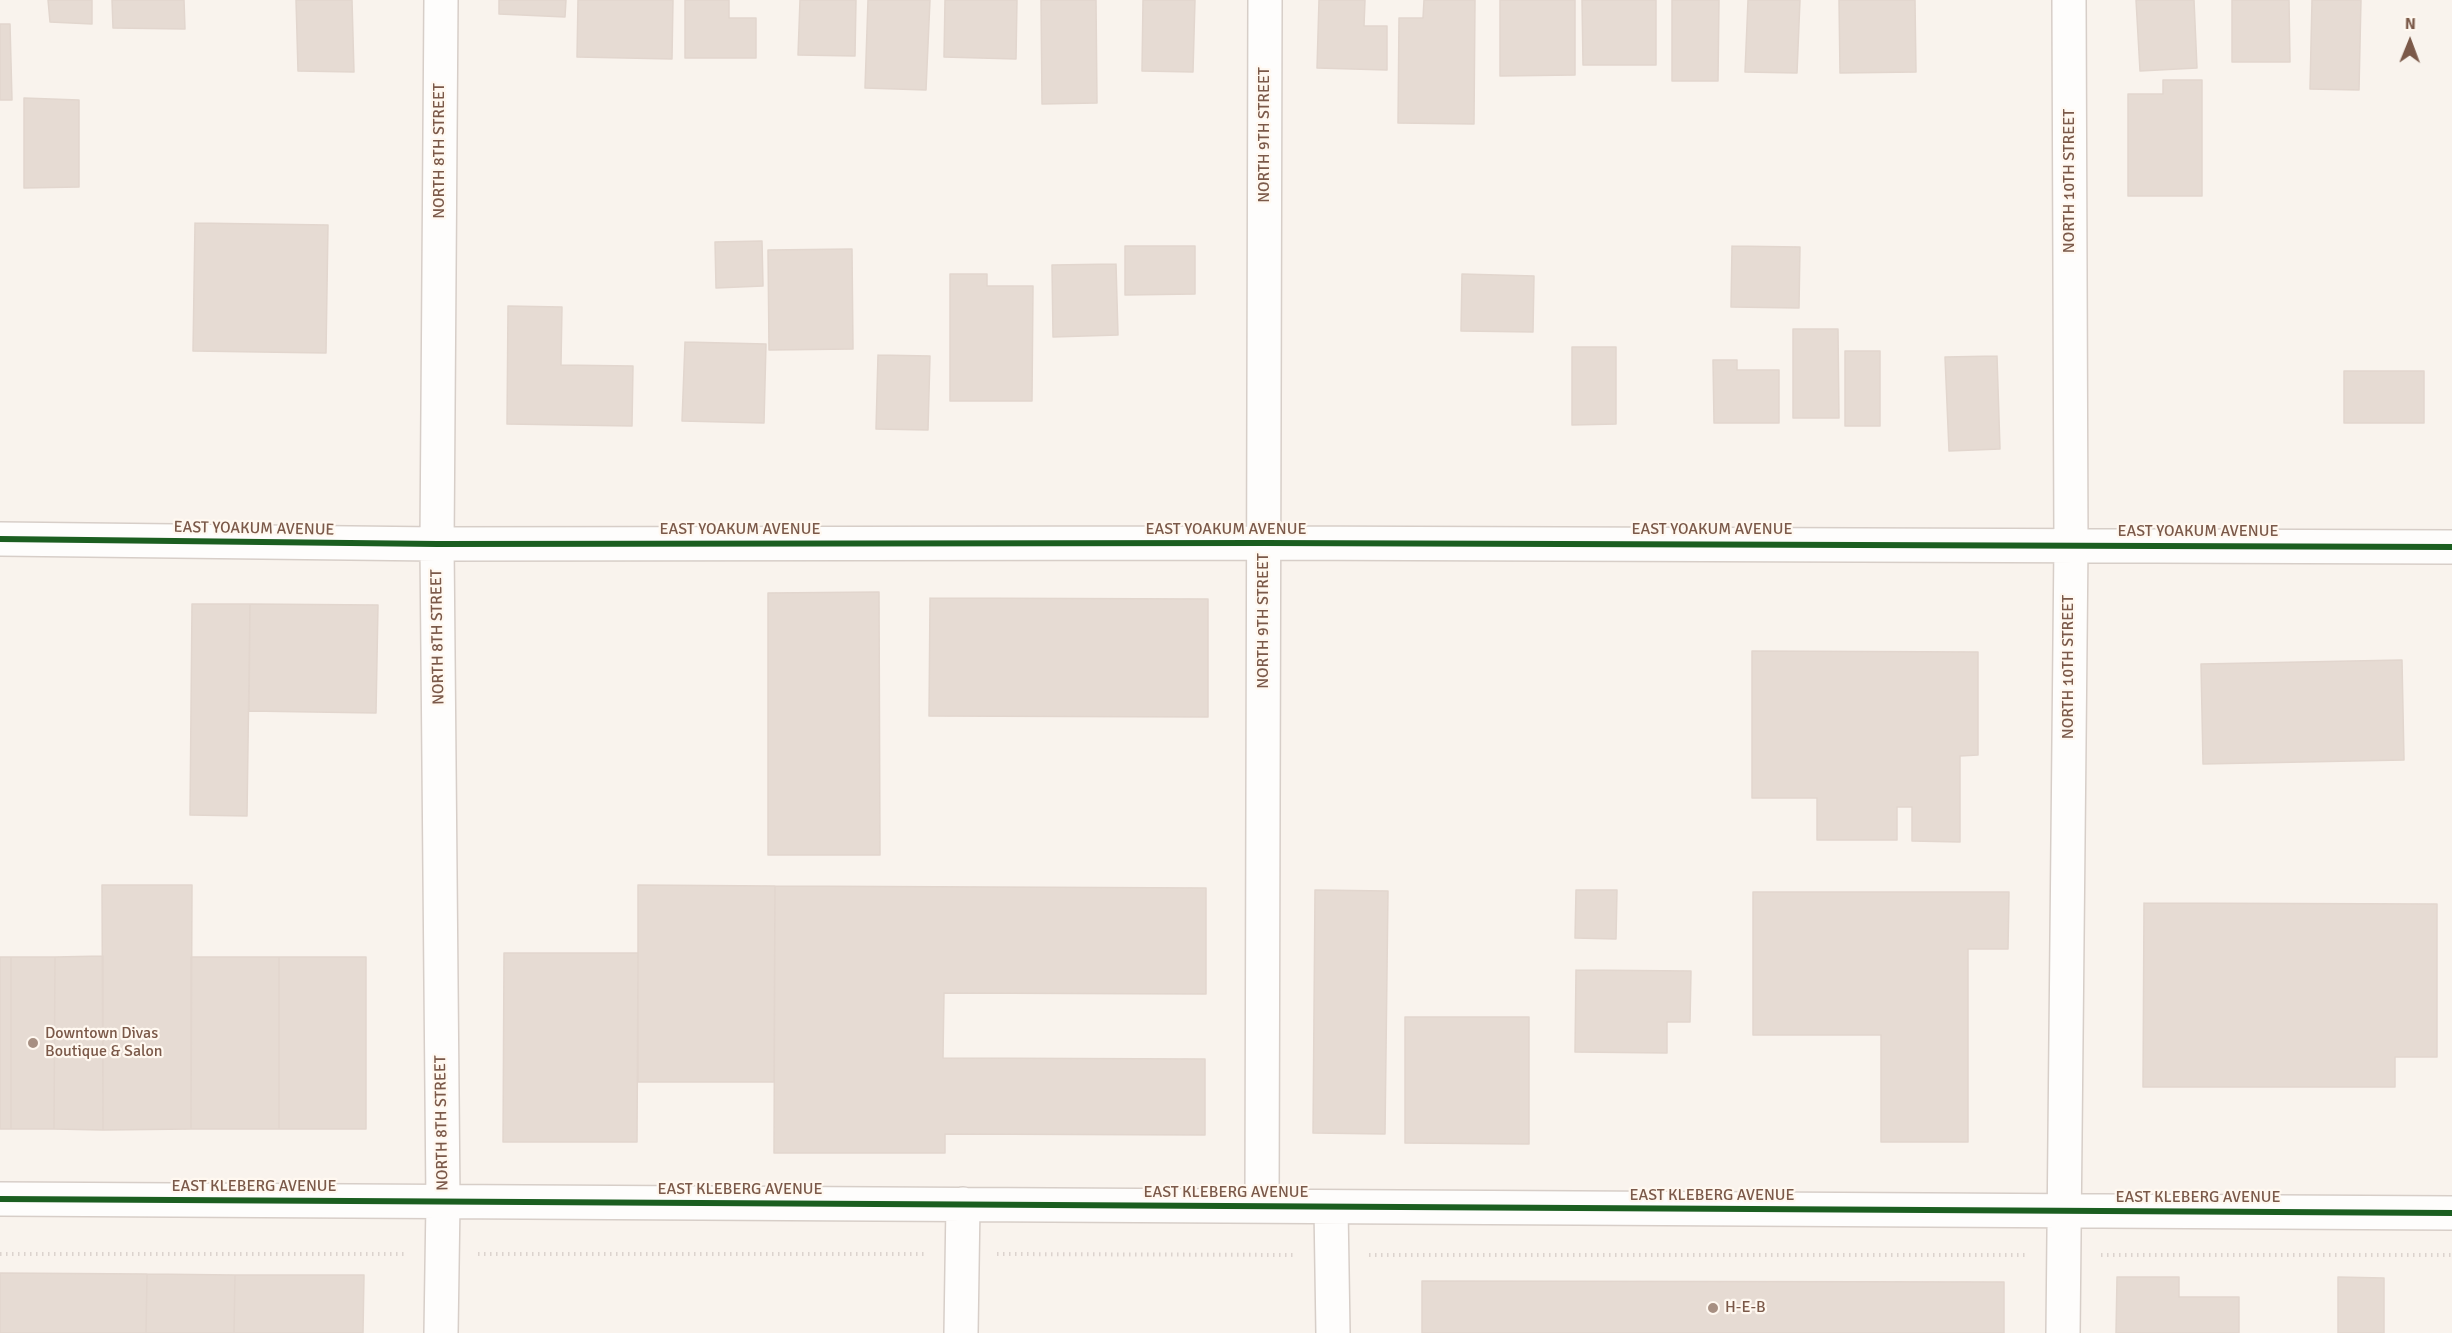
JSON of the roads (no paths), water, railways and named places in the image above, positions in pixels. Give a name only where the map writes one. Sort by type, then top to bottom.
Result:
[{"type":"street","name":"NORTH 8TH STREET","points":[[441,0],[437,544],[443,1202],[441,1333]]},
{"type":"street","name":"NORTH 9TH STREET","points":[[1262,1206],[1265,0]]},
{"type":"street","name":"NORTH 10TH STREET","points":[[2063,1333],[2070,544],[2069,0]]},
{"type":"street","name":"EAST YOAKUM AVENUE","points":[[0,539],[437,544],[2070,544],[2452,547]]},
{"type":"street","name":"EAST KLEBERG AVENUE","points":[[0,1199],[2452,1213]]},
{"type":"street","points":[[962,1333],[963,1204]]},
{"type":"street","points":[[1331,1207],[1333,1333]]},
{"type":"place","name":"Downtown Divas Boutique & Salon","points":[[33,1043]]},
{"type":"place","name":"H-E-B","points":[[1713,1308]]}]
